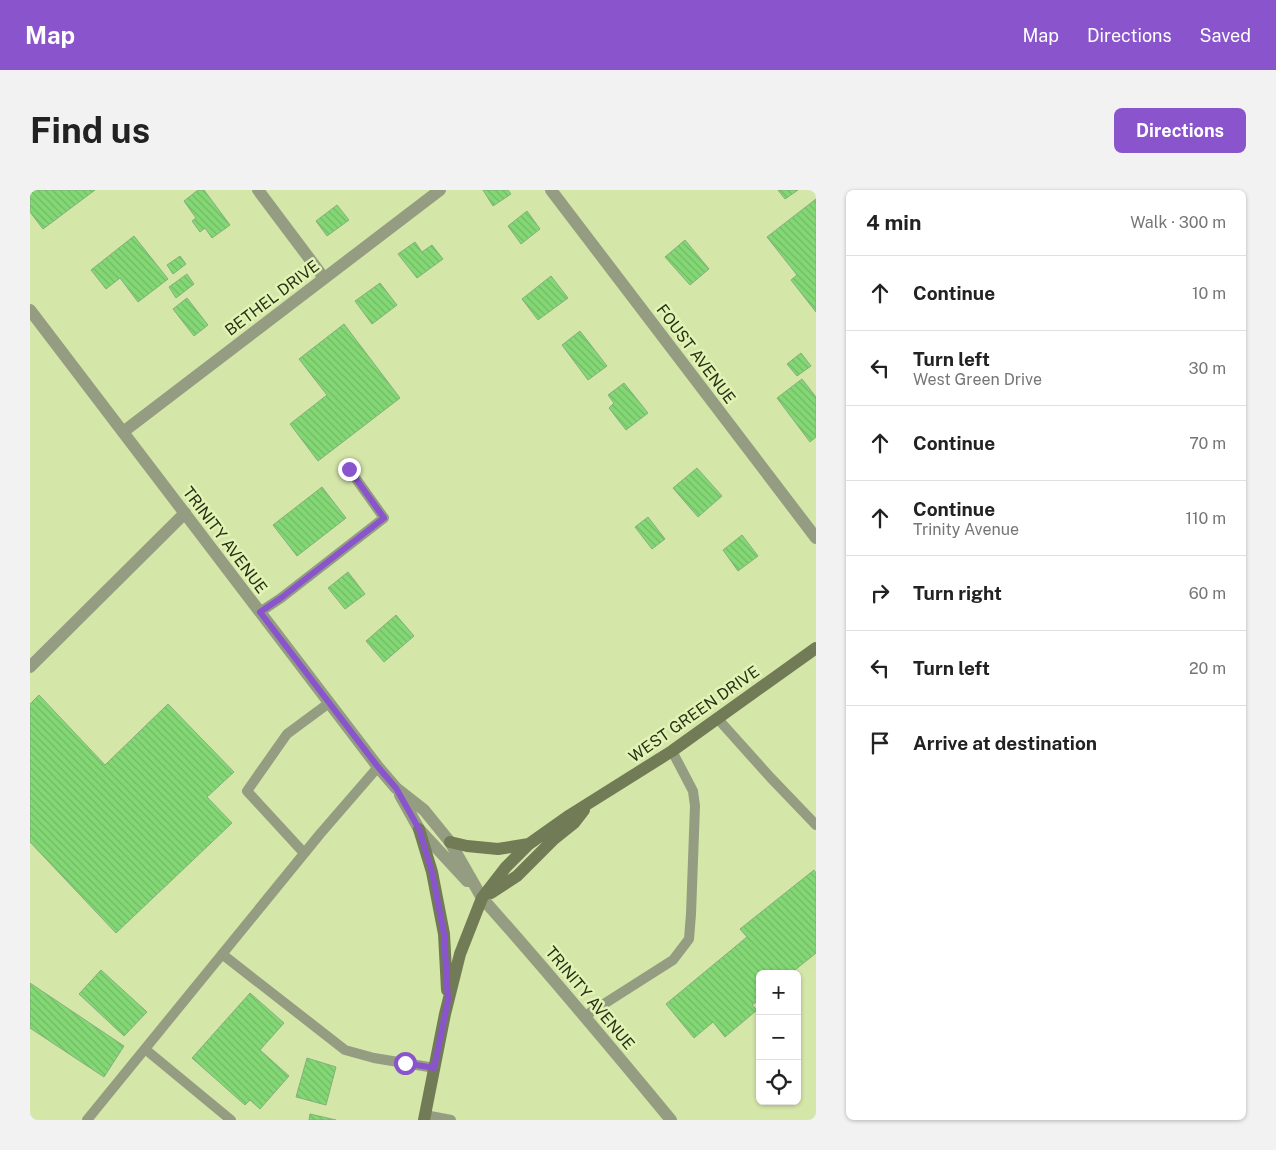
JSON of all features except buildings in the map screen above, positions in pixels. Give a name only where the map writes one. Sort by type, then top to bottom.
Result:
[{"type":"main road","name":"WEST GREEN DRIVE","points":[[425,1117],[448,1000],[460,954],[482,898],[506,867],[529,844],[672,751],[816,648]]},
{"type":"main road","name":"WEST GREEN DRIVE","points":[[482,898],[517,876],[554,839],[574,823],[588,804]]},
{"type":"main road","points":[[419,829],[432,872],[444,934],[448,1000]]},
{"type":"main road","points":[[450,842],[467,846],[498,849],[529,844]]},
{"type":"street","points":[[258,190],[324,278]]},
{"type":"street","name":"BETHEL DRIVE","points":[[123,432],[440,190]]},
{"type":"street","name":"FOUST AVENUE","points":[[551,190],[816,538]]},
{"type":"street","name":"TRINITY AVENUE","points":[[30,310],[378,767],[396,788],[424,810],[450,842],[482,898]]},
{"type":"street","points":[[30,667],[185,513]]},
{"type":"street","name":"TRINITY AVENUE","points":[[396,788],[419,829],[522,942],[671,1120]]},
{"type":"lane","points":[[260,612],[281,598],[384,518],[349,469]]},
{"type":"lane","points":[[304,853],[248,791],[287,734],[329,703]]},
{"type":"lane","points":[[718,719],[816,825]]},
{"type":"lane","points":[[585,1016],[673,960],[689,939],[692,914],[695,806],[693,791],[672,751]]},
{"type":"lane","points":[[87,1120],[304,853],[378,767]]},
{"type":"lane","points":[[222,954],[345,1050],[374,1058],[434,1068]]},
{"type":"lane","points":[[145,1048],[231,1120]]},
{"type":"lane","points":[[425,1117],[451,1120]]},
{"type":"route","points":[[349,469],[384,518],[281,598],[260,612],[396,788],[419,829],[432,872],[444,934],[448,1000],[434,1068],[405,1063]]}]
